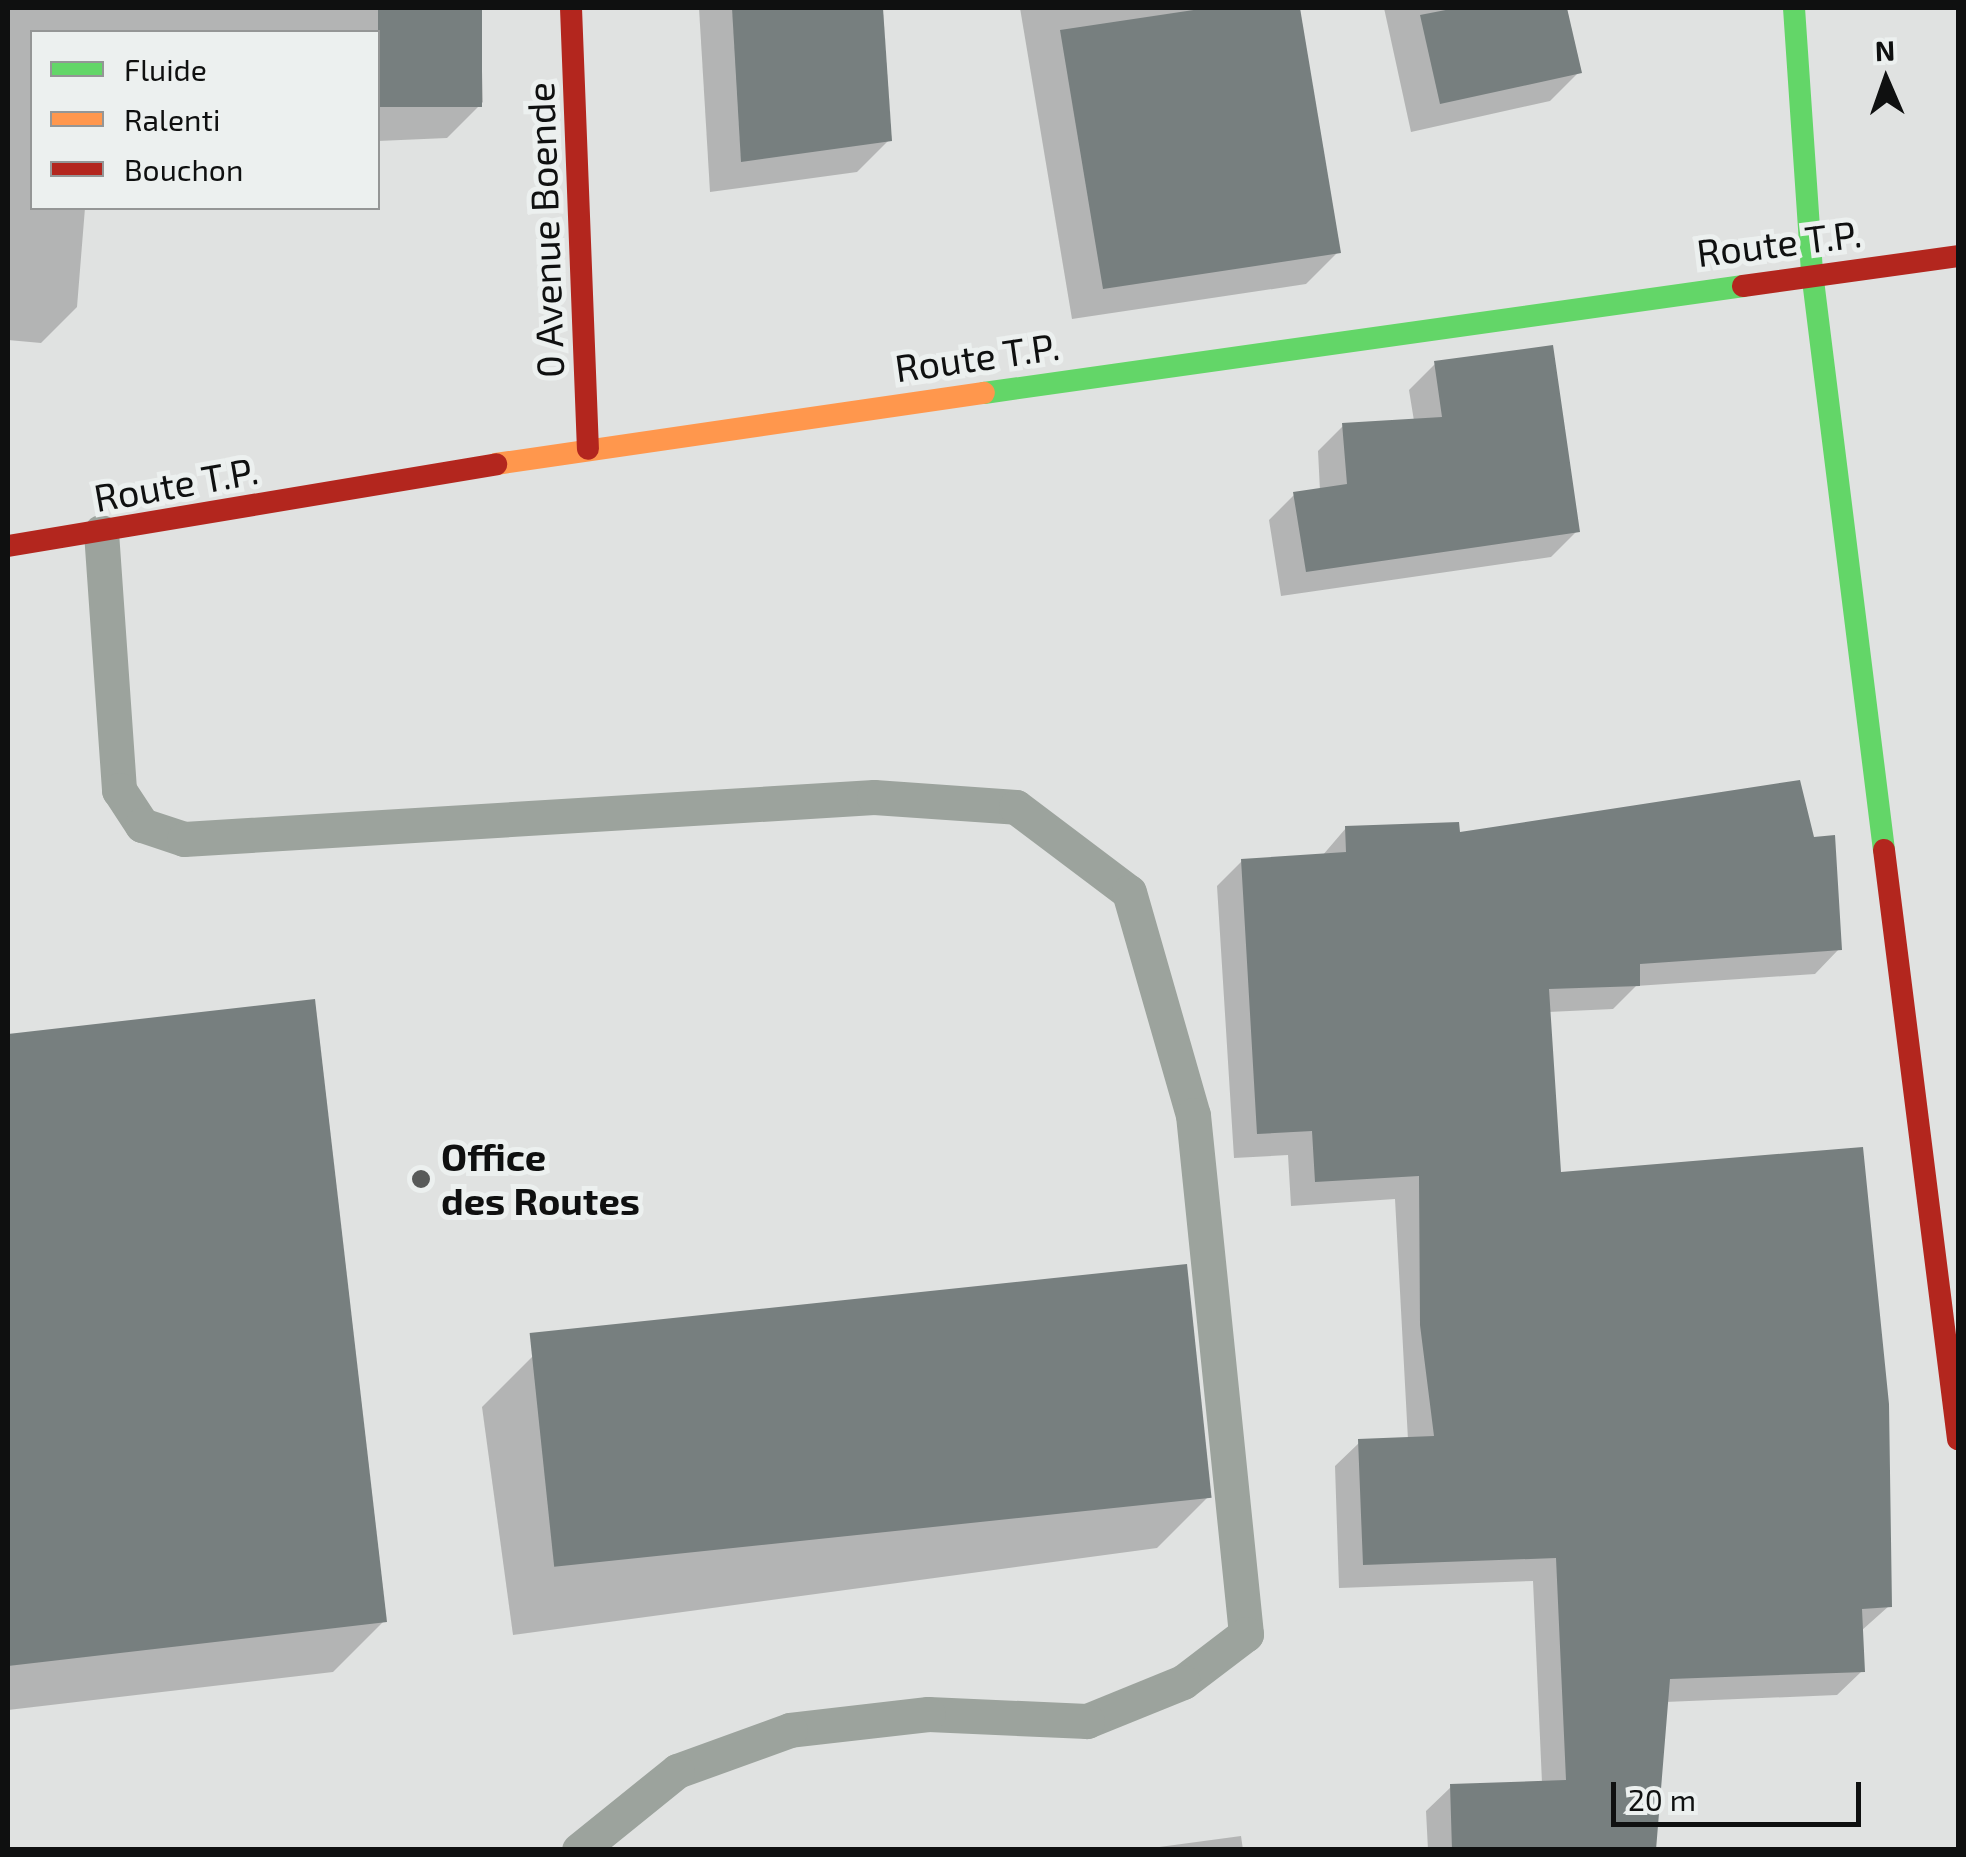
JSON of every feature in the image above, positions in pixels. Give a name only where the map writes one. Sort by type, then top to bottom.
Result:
[{"type":"street","name":"0 Avenue Boende","points":[[571,8],[588,449]]},
{"type":"street","points":[[1794,8],[1812,272],[1958,1439]]},
{"type":"street","name":"Route T.P.","points":[[8,546],[588,449],[1812,272],[1958,256]]},
{"type":"lane","points":[[101,532],[118,790],[142,825],[184,839],[874,797],[1016,807],[1129,892],[1193,1115],[1246,1634],[1183,1682],[1087,1721],[928,1714],[790,1730],[677,1771],[579,1850]]},
{"type":"building","points":[[378,8],[482,8],[482,107],[380,107]]},
{"type":"building","points":[[732,8],[883,8],[892,141],[741,162]]},
{"type":"building","points":[[1207,8],[1300,8],[1341,253],[1103,289],[1060,30]]},
{"type":"building","points":[[1456,8],[1567,8],[1582,73],[1440,104],[1420,15]]},
{"type":"building","points":[[1553,345],[1580,532],[1306,572],[1293,492],[1347,484],[1342,423],[1442,417],[1434,361]]},
{"type":"building","points":[[1800,780],[1814,837],[1835,835],[1842,950],[1640,964],[1640,986],[1549,989],[1561,1172],[1863,1147],[1889,1404],[1892,1607],[1862,1609],[1865,1672],[1670,1679],[1656,1850],[1452,1850],[1450,1784],[1566,1780],[1556,1558],[1363,1565],[1358,1439],[1434,1436],[1420,1325],[1419,1176],[1315,1182],[1312,1131],[1257,1134],[1241,859],[1346,852],[1345,826],[1459,822],[1460,832]]},
{"type":"building","points":[[315,999],[387,1622],[8,1666],[8,1034]]},
{"type":"building","points":[[1187,1264],[1212,1498],[554,1567],[530,1333]]},
{"type":"traffic: fast","points":[[1794,8],[1812,272],[1884,850]]},
{"type":"traffic: fast","points":[[984,393],[1743,286]]},
{"type":"traffic: slow","points":[[496,464],[984,393]]},
{"type":"traffic: jam","points":[[571,8],[588,449]]},
{"type":"traffic: jam","points":[[1743,286],[1958,256]]},
{"type":"traffic: jam","points":[[8,546],[496,464]]},
{"type":"traffic: jam","points":[[1884,850],[1958,1439]]},
{"type":"place","name":"Office des Routes","points":[[421,1179]]}]
